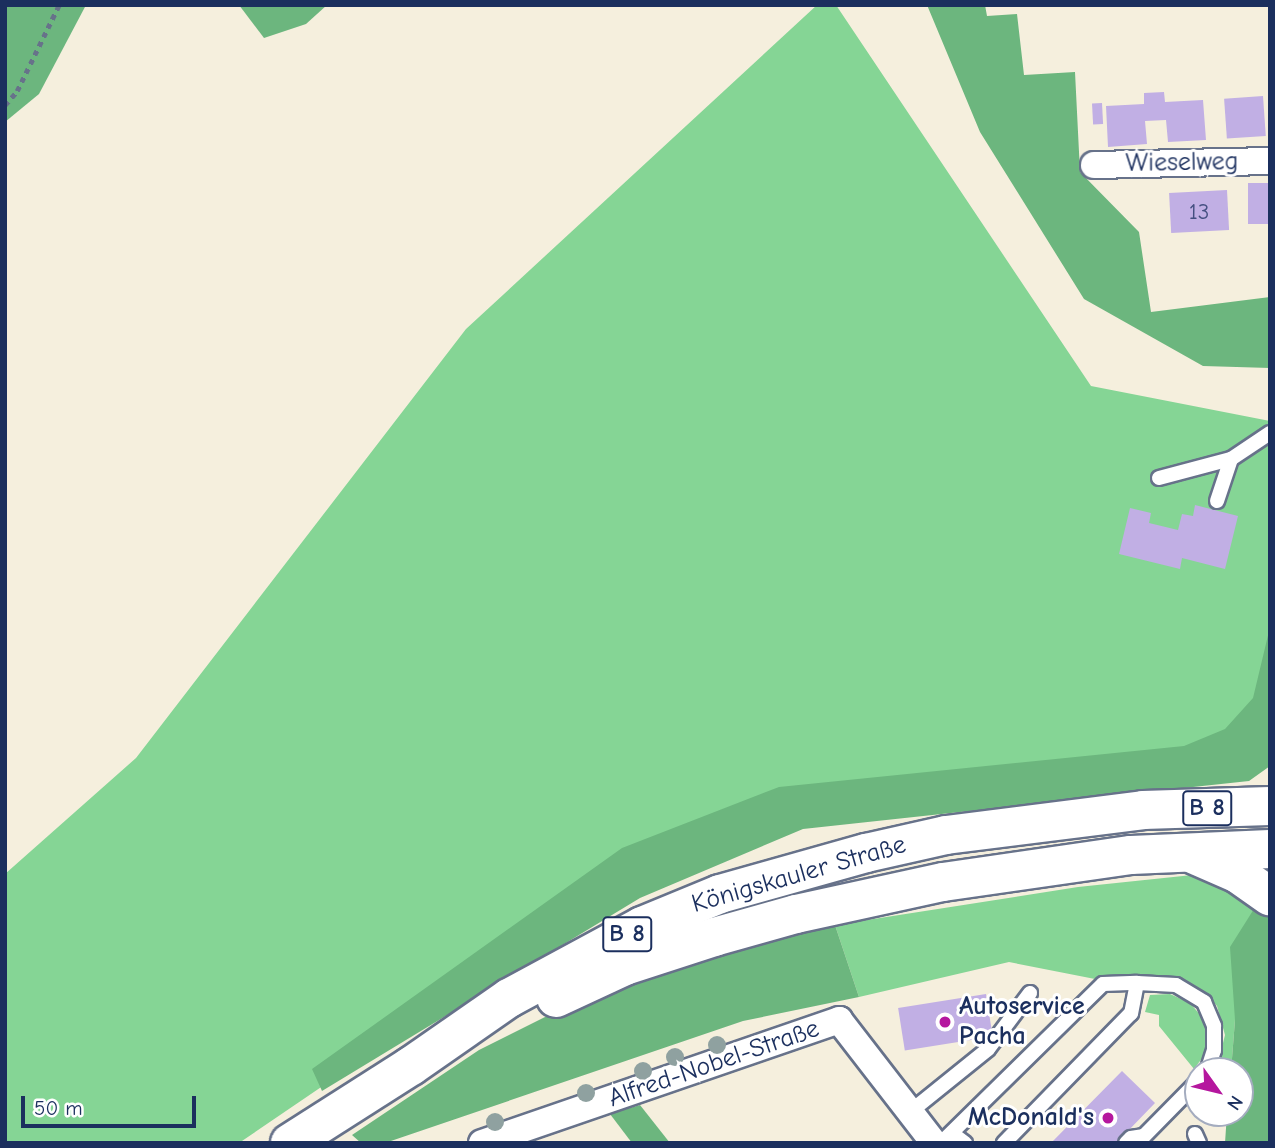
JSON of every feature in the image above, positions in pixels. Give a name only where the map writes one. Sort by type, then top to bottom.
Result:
[{"type":"main road","name":"Königskauler Straße","points":[[290,1143],[411,1066],[509,998],[642,926],[720,894],[866,853],[946,835],[1143,810],[1270,806]]},
{"type":"main road","name":"B 8","points":[[1186,851],[1270,849]]},
{"type":"main road","name":"Königskauler Straße","points":[[411,1066],[625,966],[796,914],[943,882],[1094,859],[1186,851]]},
{"type":"main road","points":[[1186,851],[1238,874],[1270,896]]},
{"type":"street","name":"Wieselweg","points":[[1094,165],[1270,161]]},
{"type":"street","name":"Alfred-Nobel-Straße","points":[[482,1143],[839,1020],[934,1143]]},
{"type":"lane","points":[[1159,478],[1231,459],[1270,433]]},
{"type":"lane","points":[[1217,502],[1231,459]]},
{"type":"lane","points":[[1004,1143],[1131,1013],[1137,983]]},
{"type":"lane","points":[[941,1143],[1103,984],[1176,985],[1204,1002],[1214,1026],[1212,1057]]},
{"type":"lane","points":[[910,1112],[988,1049],[1030,993]]},
{"type":"lane","points":[[1126,1143],[1131,1138],[1144,1136],[1184,1096]]},
{"type":"lane","points":[[951,1143],[957,1137],[965,1143]]},
{"type":"path","points":[[5,105],[17,90],[59,5]]},
{"type":"green space","points":[[5,5],[86,5],[39,94],[5,122]]},
{"type":"green space","points":[[239,5],[327,5],[306,24],[264,38]]},
{"type":"green space","points":[[817,5],[836,5],[1091,386],[1270,421],[1270,672],[1245,755],[699,830],[239,1143],[5,1143],[5,874],[136,758],[466,329]]},
{"type":"green space","points":[[927,5],[985,5],[987,16],[1017,14],[1024,75],[1075,72],[1080,172],[1139,232],[1151,312],[1270,297],[1270,368],[1203,366],[1084,299],[980,132]]},
{"type":"green space","points":[[1270,627],[1270,766],[1249,781],[803,829],[640,898],[322,1091],[312,1069],[622,848],[779,787],[1184,746],[1225,729],[1253,698]]},
{"type":"green space","points":[[1202,874],[1259,901],[1235,1020],[1232,1057],[1220,1057],[1225,1035],[1217,1006],[1203,991],[1181,979],[1095,979],[1009,962],[859,997],[835,925],[1078,887]]},
{"type":"green space","points":[[1259,901],[1270,914],[1270,1143],[1225,1143],[1226,1127],[1254,1127],[1254,1057],[1232,1057],[1235,1020],[1230,947]]},
{"type":"green space","points":[[835,925],[859,997],[743,1021],[385,1143],[361,1143],[352,1135],[479,1050],[603,988],[728,949]]},
{"type":"green space","points":[[1170,994],[1190,1003],[1202,1017],[1209,1036],[1203,1057],[1184,1057],[1159,1026],[1159,1015],[1145,1012],[1150,995]]},
{"type":"green space","points":[[640,1105],[670,1143],[632,1143],[610,1114]]},
{"type":"building","points":[[1164,92],[1165,102],[1203,100],[1206,140],[1168,142],[1166,120],[1145,121],[1147,144],[1108,147],[1106,106],[1144,104],[1144,93]]},
{"type":"building","points":[[1263,96],[1266,136],[1227,139],[1224,99]]},
{"type":"building","points":[[1102,103],[1103,124],[1093,124],[1092,104]]},
{"type":"building","points":[[1248,183],[1270,183],[1270,224],[1248,224]]},
{"type":"building","points":[[1227,190],[1229,230],[1171,233],[1169,193]]},
{"type":"building","points":[[1195,505],[1238,516],[1225,569],[1182,558],[1180,569],[1119,554],[1130,508],[1151,513],[1149,523],[1178,530],[1182,514],[1193,516]]},
{"type":"building","name":"Autoservice Pacha","points":[[986,994],[993,1036],[905,1050],[898,1008]]},
{"type":"building","name":"McDonald's","points":[[1122,1071],[1155,1103],[1126,1133],[1129,1136],[1122,1143],[1051,1143]]},
{"type":"place","name":"Autoservice Pacha","points":[[945,1022]]},
{"type":"place","name":"McDonald's","points":[[1108,1118]]}]
